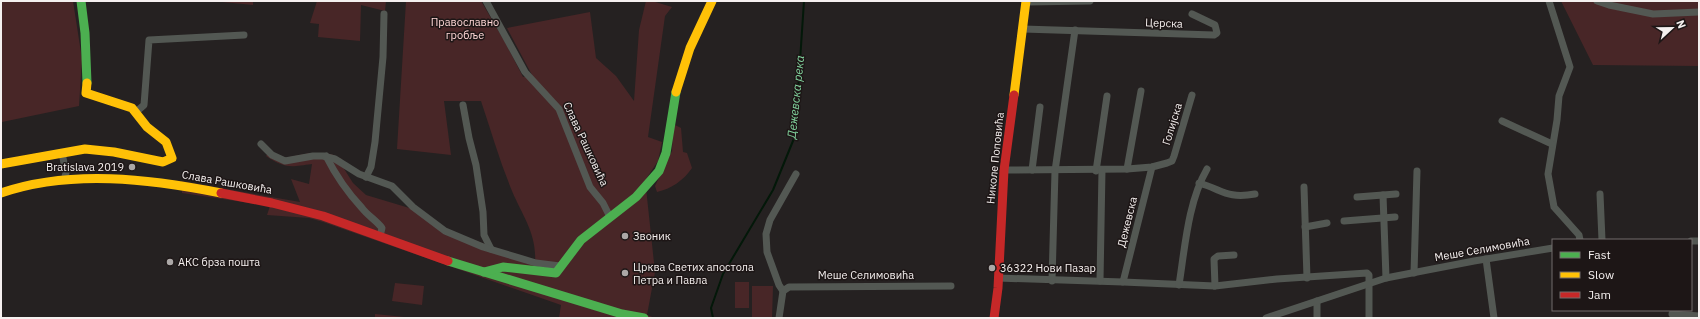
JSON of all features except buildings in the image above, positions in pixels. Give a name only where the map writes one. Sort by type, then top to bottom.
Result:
[{"type":"main road","points":[[80,1],[87,69],[86,93],[132,108],[138,115]]},
{"type":"main road","points":[[484,272],[502,267],[556,273],[576,246],[644,191],[659,170],[667,149],[674,98],[688,57],[712,1]]},
{"type":"main road","name":"Николе Поповића","points":[[994,318],[998,278],[1004,170],[1026,1]]},
{"type":"main road","name":"Слава Рашковића","points":[[1,164],[90,149],[163,162],[171,160],[171,154],[166,142],[146,127],[138,115]]},
{"type":"main road","name":"Слава Рашковића","points":[[1,193],[24,185],[64,180],[120,179],[184,186],[303,210],[380,236],[436,258],[621,316],[644,318]]},
{"type":"street","name":"Слава Рашковића","points":[[486,1],[525,72],[558,109],[590,187],[603,203],[610,217]]},
{"type":"street","points":[[1026,1],[1090,1]]},
{"type":"street","points":[[1549,1],[1570,67],[1558,96],[1557,120],[1548,174],[1554,207],[1579,235],[1580,239]]},
{"type":"street","points":[[1597,1],[1653,14],[1699,12]]},
{"type":"street","points":[[366,177],[371,168],[375,142],[383,57],[384,14]]},
{"type":"street","name":"Церска","points":[[1023,29],[1214,36],[1218,33],[1215,25],[1192,14]]},
{"type":"street","points":[[1052,280],[1055,171],[1075,30]]},
{"type":"street","points":[[138,115],[144,105],[149,40],[244,35]]},
{"type":"street","points":[[1127,169],[1141,91]]},
{"type":"street","name":"Голијска","points":[[1004,170],[1055,171],[1127,169],[1152,167],[1172,161],[1192,94]]},
{"type":"street","points":[[1099,170],[1106,96]]},
{"type":"street","points":[[463,105],[476,165],[483,212],[484,235],[491,249]]},
{"type":"street","points":[[1032,170],[1040,107]]},
{"type":"street","points":[[1502,121],[1552,144]]},
{"type":"street","points":[[261,144],[272,156],[285,161],[313,156],[326,156],[337,160],[349,169],[392,186],[413,207],[441,229],[476,245],[536,263],[560,266]]},
{"type":"street","points":[[62,153],[66,173],[64,180]]},
{"type":"street","points":[[326,156],[355,201],[380,225],[380,236]]},
{"type":"street","name":"Дежевска","points":[[1123,282],[1152,167]]},
{"type":"street","points":[[1180,285],[1186,236],[1199,183],[1207,169]]},
{"type":"street","name":"Дежевска","points":[[1099,170],[1100,281]]},
{"type":"street","points":[[1414,273],[1417,171]]},
{"type":"street","points":[[779,318],[783,291],[769,261],[766,238],[770,220],[796,174]]},
{"type":"street","points":[[1199,183],[1231,196],[1241,197],[1255,194]]},
{"type":"street","points":[[1304,187],[1307,278]]},
{"type":"street","points":[[1356,197],[1396,194]]},
{"type":"street","points":[[1600,194],[1602,239]]},
{"type":"street","points":[[1383,195],[1386,278]]},
{"type":"street","points":[[1344,221],[1395,217]]},
{"type":"street","points":[[1305,227],[1327,223]]},
{"type":"street","name":"Меше Селимовића","points":[[1267,318],[1386,278],[1552,248]]},
{"type":"street","points":[[1215,286],[1214,259],[1218,256],[1234,255]]},
{"type":"street","points":[[1486,259],[1494,318]]},
{"type":"street","points":[[998,278],[1215,286],[1367,273],[1369,274],[1370,283],[1370,318]]},
{"type":"street","name":"Меше Селимовића","points":[[783,291],[789,287],[951,286]]},
{"type":"street","points":[[1317,301],[1317,318]]},
{"type":"street","points":[[1673,314],[1699,316]]},
{"type":"green space","points":[[1,1],[73,1],[82,59],[79,106],[2,122]]},
{"type":"green space","points":[[212,1],[253,1],[253,5]]},
{"type":"green space","points":[[317,1],[386,1],[385,11],[361,5],[360,41],[318,37],[319,24],[310,23]]},
{"type":"green space","name":"Православно гробље","points":[[406,1],[481,1],[523,77],[532,75],[507,28],[590,12],[596,58],[616,76],[634,101],[639,30],[646,1],[652,1],[672,7],[665,16],[648,137],[662,142],[658,161],[646,179],[655,272],[647,315],[655,318],[559,318],[561,305],[323,222],[309,218],[267,215],[270,206],[182,193],[181,181],[300,202],[291,179],[309,184],[312,164],[288,166],[266,156],[270,151],[284,158],[310,153],[331,154],[342,159],[341,164],[353,183],[366,195],[416,210],[437,226],[535,263],[532,234],[508,180],[481,101],[444,101],[451,155],[397,149]]},
{"type":"green space","points":[[1561,1],[1699,1],[1699,66],[1593,65]]},
{"type":"green space","points":[[673,124],[681,128],[683,152],[687,153],[692,168],[677,183],[667,189],[657,192],[655,186],[672,151]]},
{"type":"green space","points":[[735,282],[749,282],[749,308],[735,308]]},
{"type":"green space","points":[[395,283],[424,286],[422,305],[392,301]]},
{"type":"green space","points":[[752,286],[773,286],[772,318],[752,318]]},
{"type":"green space","points":[[375,314],[414,318],[375,318]]},
{"type":"waterway","name":"Дежевска река","points":[[713,318],[711,308],[723,274],[773,190],[795,136],[804,1]]},
{"type":"traffic: fast","points":[[81,1],[85,33],[87,83]]},
{"type":"traffic: fast","points":[[484,272],[503,267],[556,273],[581,240],[636,197],[659,171],[666,153],[676,92]]},
{"type":"traffic: fast","points":[[448,261],[622,314],[644,318]]},
{"type":"traffic: slow","points":[[676,92],[690,48],[712,1]]},
{"type":"traffic: slow","points":[[1014,95],[1026,1]]},
{"type":"traffic: slow","points":[[1,164],[85,149],[114,152],[163,162],[172,158],[166,142],[147,127],[132,108],[86,93],[87,83]]},
{"type":"traffic: slow","points":[[1,193],[55,181],[83,179],[139,181],[221,193]]},
{"type":"traffic: jam","points":[[994,318],[998,288],[1004,170],[1014,95]]},
{"type":"traffic: jam","points":[[221,193],[272,203],[323,216],[448,261]]},
{"type":"place","name":"Bratislava 2019","points":[[132,167]]},
{"type":"place","name":"Звоник","points":[[625,236]]},
{"type":"place","name":"АКС брза пошта","points":[[170,262]]},
{"type":"place","name":"36322 Нови Пазар","points":[[992,268]]},
{"type":"place","name":"Црква Светих апостола Петра и Павла","points":[[625,273]]}]
